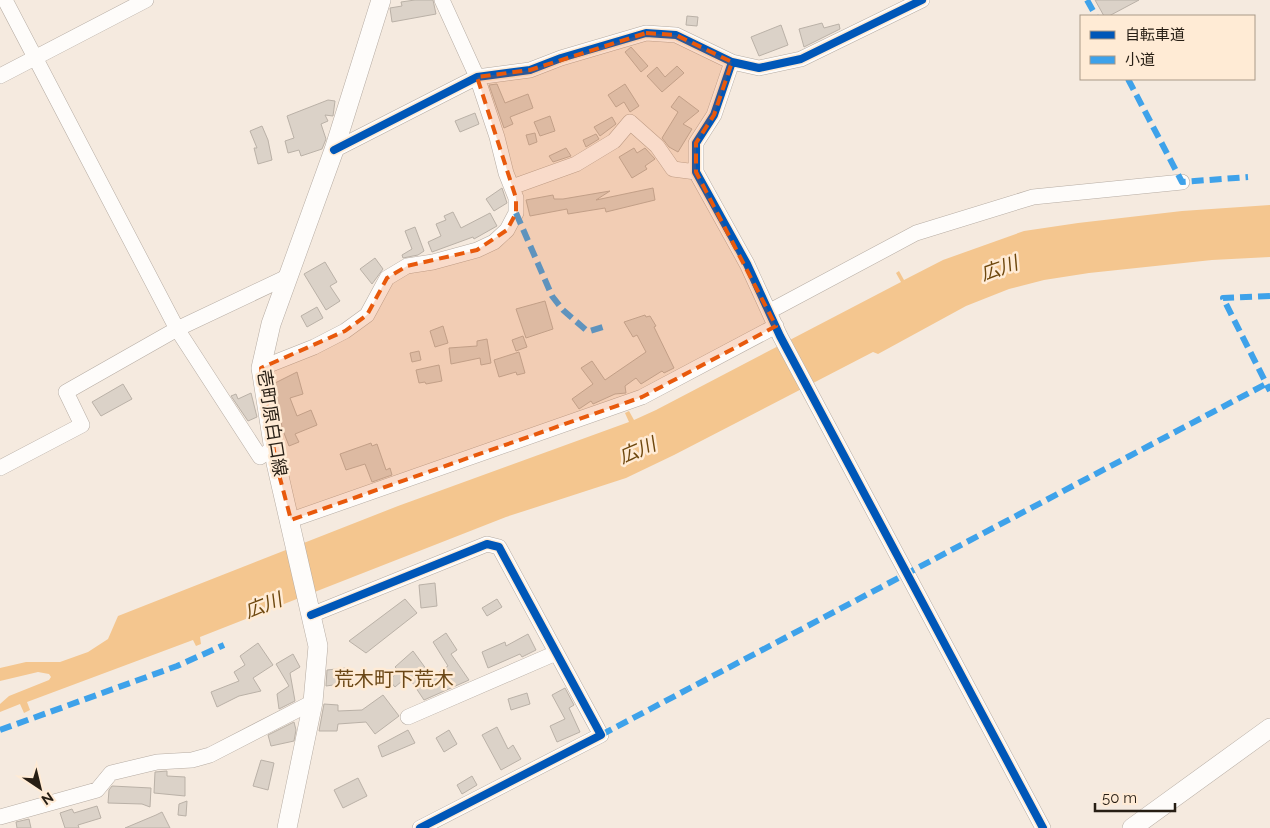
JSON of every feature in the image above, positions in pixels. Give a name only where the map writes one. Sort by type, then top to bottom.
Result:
[{"type":"main road","name":"壱町原白口線","points":[[287,828],[313,702],[318,646],[274,448],[261,368],[271,324],[334,150],[381,0]]},
{"type":"main road","points":[[1132,828],[1270,728]]},
{"type":"street","points":[[5,0],[178,330],[260,457],[274,448]]},
{"type":"street","points":[[0,76],[146,0]]},
{"type":"street","points":[[261,368],[314,347],[345,331],[367,315],[387,278],[407,266],[433,262],[494,242],[507,230],[516,213],[516,198],[477,77],[442,0]]},
{"type":"street","points":[[334,150],[477,77],[530,70],[561,58],[646,33],[676,34],[732,62],[759,68],[801,59],[922,0]]},
{"type":"street","points":[[732,62],[714,115],[696,143],[696,172],[747,264],[778,331],[1042,828]]},
{"type":"street","points":[[512,187],[576,164],[614,141],[630,122],[657,146],[673,169],[696,172]]},
{"type":"street","points":[[770,311],[916,232],[1033,198],[1182,182]]},
{"type":"street","points":[[0,468],[82,425],[66,392],[178,330],[289,276]]},
{"type":"street","points":[[292,527],[642,397],[778,331]]},
{"type":"street","points":[[311,612],[487,544],[499,547],[601,734],[420,828]]},
{"type":"street","points":[[408,717],[556,653]]},
{"type":"street","points":[[0,817],[98,790],[110,773],[156,762],[192,760],[210,755],[313,702]]},
{"type":"street","points":[[0,825],[3,828]]},
{"type":"highlighted area","points":[[646,33],[676,35],[732,62],[714,115],[696,143],[696,172],[776,326],[642,397],[291,520],[276,463],[261,368],[345,331],[367,315],[387,278],[407,266],[477,250],[507,230],[516,213],[516,198],[477,77],[530,70]]},
{"type":"water","name":"広川","points":[[1270,205],[1270,257],[1212,260],[1089,273],[1044,280],[1009,289],[966,306],[878,354],[873,352],[626,478],[506,517],[200,637],[201,644],[196,646],[193,640],[27,702],[30,710],[24,713],[20,704],[0,712],[0,704],[9,696],[49,680],[51,677],[49,674],[38,672],[0,681],[0,668],[26,662],[60,662],[88,652],[108,639],[118,616],[398,506],[629,422],[625,413],[629,411],[634,420],[901,282],[896,273],[899,271],[904,280],[943,260],[1024,231],[1182,211]]},
{"type":"building","points":[[433,0],[436,14],[392,22],[390,8],[402,6],[401,2]]},
{"type":"building","points":[[1095,0],[1139,0],[1111,15],[1103,15]]},
{"type":"building","points":[[687,16],[698,17],[697,26],[686,25]]},
{"type":"building","points":[[822,23],[824,28],[839,24],[840,29],[804,47],[799,29]]},
{"type":"building","points":[[781,25],[788,45],[759,56],[751,37]]},
{"type":"building","points":[[631,47],[648,66],[641,72],[625,52]]},
{"type":"building","points":[[677,66],[684,73],[662,92],[647,76],[657,67],[665,77]]},
{"type":"building","points":[[497,84],[505,103],[528,94],[533,108],[510,117],[513,124],[504,128],[489,85]]},
{"type":"building","points":[[625,84],[639,106],[630,112],[624,102],[616,107],[608,95]]},
{"type":"building","points":[[679,96],[699,111],[683,124],[692,129],[678,152],[669,147],[662,138],[678,112],[671,107]]},
{"type":"building","points":[[328,100],[335,101],[333,116],[325,115],[328,121],[321,124],[326,139],[322,149],[301,156],[299,150],[288,153],[285,141],[294,138],[287,116]]},
{"type":"building","points":[[475,113],[479,124],[460,132],[455,121]]},
{"type":"building","points":[[550,116],[555,131],[540,136],[534,122]]},
{"type":"building","points":[[612,117],[616,124],[600,136],[594,127]]},
{"type":"building","points":[[262,126],[268,140],[272,160],[258,164],[254,148],[257,148],[250,131]]},
{"type":"building","points":[[535,133],[537,142],[529,145],[526,135]]},
{"type":"building","points":[[596,134],[599,139],[586,147],[583,140]]},
{"type":"building","points":[[566,148],[571,156],[553,162],[549,156]]},
{"type":"building","points":[[634,148],[637,153],[645,148],[655,159],[645,166],[647,169],[632,178],[619,157]]},
{"type":"building","points":[[502,188],[507,203],[494,211],[486,199]]},
{"type":"building","points":[[653,188],[655,200],[606,212],[605,208],[568,214],[567,209],[530,216],[526,200],[553,195],[554,199],[563,199],[610,191],[596,200]]},
{"type":"building","points":[[453,212],[461,228],[490,213],[497,226],[474,239],[473,237],[432,252],[428,242],[441,236],[436,224],[446,220],[444,216]]},
{"type":"building","points":[[415,227],[424,251],[418,255],[403,258],[402,255],[412,249],[405,231]]},
{"type":"building","points":[[375,258],[383,269],[372,284],[360,269]]},
{"type":"building","points":[[325,262],[337,282],[330,286],[340,301],[326,310],[304,274]]},
{"type":"building","points":[[545,301],[553,329],[526,338],[516,309]]},
{"type":"building","points":[[317,307],[323,318],[307,327],[301,316]]},
{"type":"building","points":[[645,315],[646,317],[650,316],[656,326],[654,327],[674,368],[664,373],[662,371],[641,384],[636,378],[625,386],[626,393],[615,394],[593,404],[591,401],[579,409],[572,399],[593,384],[581,368],[592,361],[605,380],[646,352],[637,335],[633,337],[624,322]]},
{"type":"building","points":[[443,326],[448,343],[435,347],[430,331]]},
{"type":"building","points":[[523,336],[527,347],[516,351],[512,340]]},
{"type":"building","points":[[487,339],[491,363],[481,365],[480,358],[451,364],[449,348],[477,346],[477,341]]},
{"type":"building","points":[[419,351],[421,360],[412,362],[410,353]]},
{"type":"building","points":[[519,352],[525,373],[517,375],[516,372],[499,377],[494,360]]},
{"type":"building","points":[[439,365],[442,381],[426,384],[425,382],[419,383],[416,370]]},
{"type":"building","points":[[297,372],[303,394],[290,398],[297,416],[311,410],[317,425],[295,434],[299,442],[289,446],[282,428],[275,383]]},
{"type":"building","points":[[123,384],[132,399],[101,416],[92,402]]},
{"type":"building","points":[[251,393],[257,417],[248,421],[231,396],[236,394],[238,399]]},
{"type":"building","points":[[371,443],[372,446],[377,444],[386,470],[390,468],[392,475],[372,482],[365,464],[346,470],[340,454]]},
{"type":"building","points":[[435,583],[437,606],[421,608],[419,585]]},
{"type":"building","points":[[405,599],[417,613],[366,653],[349,641]]},
{"type":"building","points":[[497,599],[502,607],[487,616],[482,608]]},
{"type":"building","points":[[446,633],[457,650],[451,654],[469,680],[424,700],[408,676],[395,687],[389,680],[399,671],[395,667],[413,651],[432,677],[448,666],[433,642]]},
{"type":"building","points":[[528,634],[536,650],[522,657],[520,654],[488,668],[482,652],[505,642],[506,646]]},
{"type":"building","points":[[258,643],[273,665],[253,678],[261,691],[239,696],[217,707],[211,692],[239,681],[234,672],[245,665],[240,656]]},
{"type":"building","points":[[293,654],[300,667],[290,673],[295,701],[279,709],[277,694],[289,686],[276,664]]},
{"type":"building","points":[[346,668],[348,683],[326,686],[327,670]]},
{"type":"building","points":[[565,688],[574,705],[569,708],[580,732],[557,742],[550,726],[565,719],[552,695]]},
{"type":"building","points":[[527,693],[530,704],[511,710],[508,699]]},
{"type":"building","points":[[383,695],[399,716],[375,734],[366,722],[338,724],[337,731],[319,731],[324,704],[338,705],[338,711],[362,710]]},
{"type":"building","points":[[294,722],[296,730],[294,741],[271,746],[268,735]]},
{"type":"building","points":[[497,727],[508,749],[513,745],[521,759],[501,770],[482,735]]},
{"type":"building","points":[[408,730],[415,743],[382,757],[378,746]]},
{"type":"building","points":[[449,730],[457,744],[444,752],[436,738]]},
{"type":"building","points":[[261,760],[274,763],[268,790],[253,786]]},
{"type":"building","points":[[167,771],[167,776],[185,777],[185,796],[154,793],[155,772]]},
{"type":"building","points":[[472,776],[477,785],[462,794],[457,785]]},
{"type":"building","points":[[358,778],[367,796],[343,808],[334,790]]},
{"type":"building","points":[[112,786],[151,788],[150,807],[142,804],[108,803],[109,790]]},
{"type":"building","points":[[187,801],[186,816],[178,815],[179,804]]},
{"type":"building","points":[[97,806],[101,818],[78,825],[79,828],[65,828],[60,813],[72,809],[74,813]]},
{"type":"building","points":[[162,812],[170,828],[125,828],[156,815]]},
{"type":"building","points":[[29,819],[31,828],[17,828],[16,822]]},
{"type":"marked path","points":[[1087,0],[1095,15]]},
{"type":"marked path","points":[[1129,80],[1182,182],[1248,177]]},
{"type":"marked path","points":[[516,213],[552,296],[563,310],[586,330],[590,331],[606,326]]},
{"type":"marked path","points":[[1270,296],[1223,298],[1270,391]]},
{"type":"marked path","points":[[601,735],[1266,384]]},
{"type":"marked path","points":[[0,730],[177,666],[224,645]]},
{"type":"cycle path","points":[[334,150],[477,77],[530,70],[561,58],[646,33],[676,35],[732,62],[759,68],[801,59],[922,0]]},
{"type":"cycle path","points":[[732,62],[714,115],[696,143],[696,172],[747,264],[780,336],[1043,828]]},
{"type":"cycle path","points":[[311,615],[487,544],[499,547],[601,735],[420,828]]},
{"type":"district","name":"荒木町下荒木","points":[[394,679]]}]
